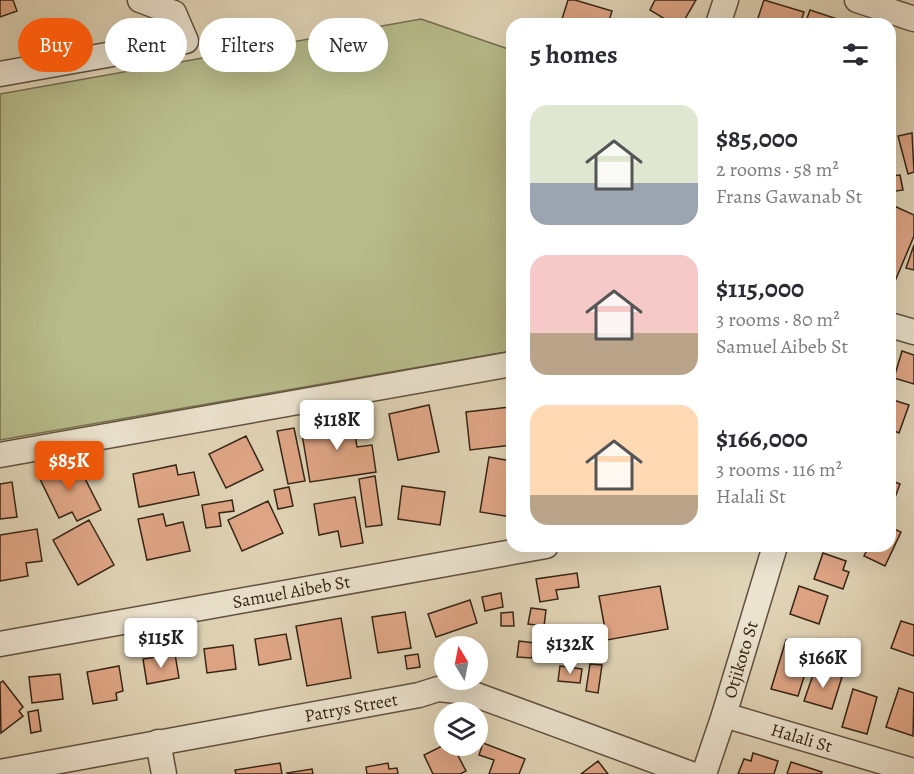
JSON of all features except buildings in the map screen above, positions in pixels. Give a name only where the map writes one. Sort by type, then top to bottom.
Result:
[{"type":"street","points":[[0,74],[186,41],[174,13],[140,0]]},
{"type":"street","points":[[720,18],[726,0]]},
{"type":"street","points":[[857,0],[914,19]]},
{"type":"street","points":[[896,327],[914,332]]},
{"type":"street","points":[[0,455],[506,365]]},
{"type":"street","name":"Samuel Aibeb St","points":[[0,644],[513,552]]},
{"type":"street","name":"Otjikoto St","points":[[704,774],[773,552]]},
{"type":"street","name":"Patrys Street","points":[[0,772],[419,695],[438,689],[468,692],[691,774]]},
{"type":"street","name":"Halali St","points":[[724,715],[914,771]]},
{"type":"street","points":[[158,742],[164,774]]},
{"type":"green space","points":[[421,19],[506,48],[506,352],[0,440],[0,94],[123,72],[187,72],[187,61],[199,59],[199,72],[296,72],[296,41],[308,39],[308,72],[388,72],[388,25]]}]
